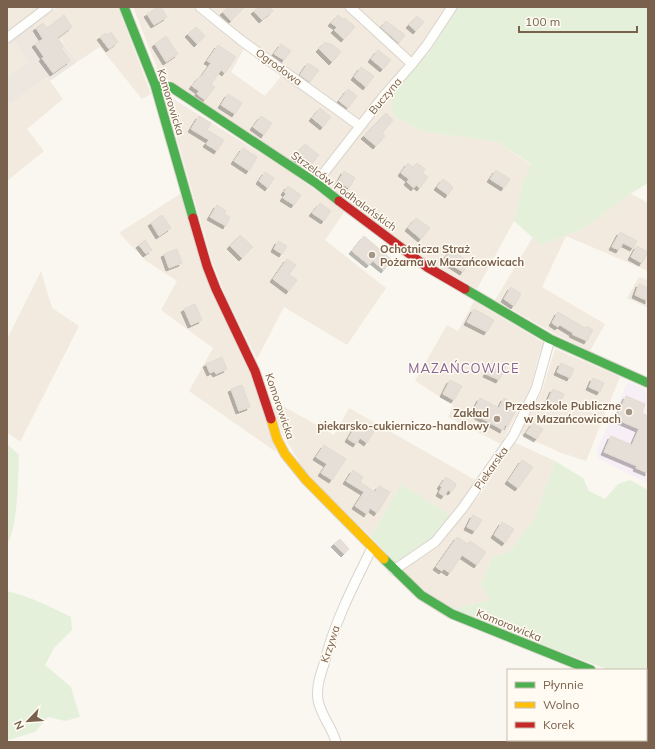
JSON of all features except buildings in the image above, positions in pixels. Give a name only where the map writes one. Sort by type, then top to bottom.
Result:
[{"type":"street","points":[[7,38],[48,7]]},
{"type":"street","name":"Komorowicka","points":[[124,7],[155,85],[207,266],[216,289],[255,370],[277,439],[285,454],[306,480],[372,548],[421,595],[452,614],[589,669]]},
{"type":"street","name":"Ogrodowa","points":[[200,7],[242,41],[360,126]]},
{"type":"street","points":[[350,7],[412,64]]},
{"type":"street","name":"Buczyna","points":[[316,183],[360,126],[427,45],[452,7]]},
{"type":"street","name":"Strzelców Podhalańskich","points":[[155,85],[171,86],[316,183],[427,267],[550,339],[648,383]]},
{"type":"street","name":"Piekarska","points":[[394,570],[435,542],[462,510],[508,443],[536,389],[550,339]]},
{"type":"street","name":"Krzywa","points":[[336,742],[334,733],[324,720],[318,700],[319,683],[330,639],[349,592],[372,548]]},
{"type":"shaded area","points":[[7,7],[39,7],[7,31]]},
{"type":"shaded area","points":[[57,7],[118,7],[151,94],[142,99],[100,47],[77,62],[61,39],[59,40],[51,30],[41,37],[33,25]]},
{"type":"shaded area","points":[[133,7],[193,7],[198,13],[244,49],[231,72],[265,96],[282,75],[353,127],[314,177],[159,73]]},
{"type":"shaded area","points":[[205,7],[345,7],[406,64],[359,122]]},
{"type":"shaded area","points":[[355,7],[447,7],[412,59]]},
{"type":"shaded area","points":[[33,25],[41,37],[51,30],[58,40],[60,39],[77,62],[50,81],[47,77],[10,104],[7,100],[7,77],[29,62],[13,40]]},
{"type":"shaded area","points":[[13,40],[29,62],[7,77],[7,45]]},
{"type":"shaded area","points":[[47,77],[63,99],[27,129],[44,151],[7,181],[7,100],[10,104]]},
{"type":"shaded area","points":[[164,93],[288,171],[345,211],[325,240],[386,288],[347,345],[284,307],[257,359],[226,297],[212,261]]},
{"type":"shaded area","points":[[391,95],[392,115],[421,131],[498,142],[531,165],[521,188],[514,221],[477,289],[427,261],[321,182]]},
{"type":"shaded area","points":[[630,193],[648,203],[648,271],[566,236],[542,287],[605,324],[590,351],[555,334],[495,300],[533,237],[541,245],[585,228]]},
{"type":"shaded area","points":[[180,194],[254,383],[276,452],[189,391],[213,348],[161,310],[177,281],[145,260],[119,233]]},
{"type":"shaded area","points":[[41,271],[52,308],[79,326],[20,442],[7,432],[7,339]]},
{"type":"shaded area","points":[[639,277],[648,280],[648,308],[627,298]]},
{"type":"shaded area","points":[[474,301],[544,343],[537,362],[531,388],[501,444],[448,417],[453,405],[415,381],[447,325],[458,331]]},
{"type":"shaded area","points":[[555,349],[620,377],[586,461],[559,452],[520,434],[542,391]]},
{"type":"shaded area","points":[[628,382],[648,390],[648,483],[601,460],[597,455],[597,449]]},
{"type":"shaded area","points":[[283,406],[334,435],[349,408],[477,481],[452,516],[401,484],[371,537],[316,483],[303,468],[283,435],[273,407]]},
{"type":"shaded area","points":[[514,442],[555,461],[534,519],[510,551],[492,558],[481,584],[490,600],[454,609],[424,590],[402,570],[439,544],[482,492]]},
{"type":"green space","points":[[457,7],[648,7],[648,183],[630,194],[585,228],[541,245],[514,221],[521,188],[531,164],[498,142],[421,131],[392,115],[391,95],[430,51]]},
{"type":"green space","points":[[7,444],[19,455],[18,488],[15,514],[11,536],[7,544]]},
{"type":"green space","points":[[555,461],[583,478],[589,491],[605,499],[618,484],[630,480],[648,490],[648,684],[647,669],[606,669],[503,630],[454,609],[489,600],[481,584],[492,558],[510,551],[534,519]]},
{"type":"green space","points":[[401,484],[452,516],[432,540],[396,564],[371,537]]},
{"type":"green space","points":[[7,591],[32,599],[71,617],[72,630],[54,648],[45,665],[71,687],[80,717],[65,721],[48,717],[35,732],[9,740],[7,740]]},
{"type":"traffic: fast","points":[[124,7],[155,85],[193,218]]},
{"type":"traffic: fast","points":[[155,85],[171,87],[316,183],[339,201]]},
{"type":"traffic: fast","points":[[465,289],[550,339],[648,383]]},
{"type":"traffic: fast","points":[[384,559],[421,595],[452,614],[589,669]]},
{"type":"traffic: slow","points":[[271,419],[277,439],[285,454],[306,480],[384,559]]},
{"type":"traffic: jam","points":[[339,201],[427,267],[465,289]]},
{"type":"traffic: jam","points":[[193,218],[207,266],[216,289],[255,371],[271,419]]},
{"type":"place","name":"Ochotnicza Straż Pożarna w Mazańcowicach","points":[[372,255]]},
{"type":"place","name":"Przedszkole Publiczne w Mazańcowicach","points":[[629,412]]},
{"type":"place","name":"Zakład piekarsko-cukierniczo-handlowy","points":[[497,419]]},
{"type":"district","name":"MAZAŃCOWICE","points":[[464,368]]}]
